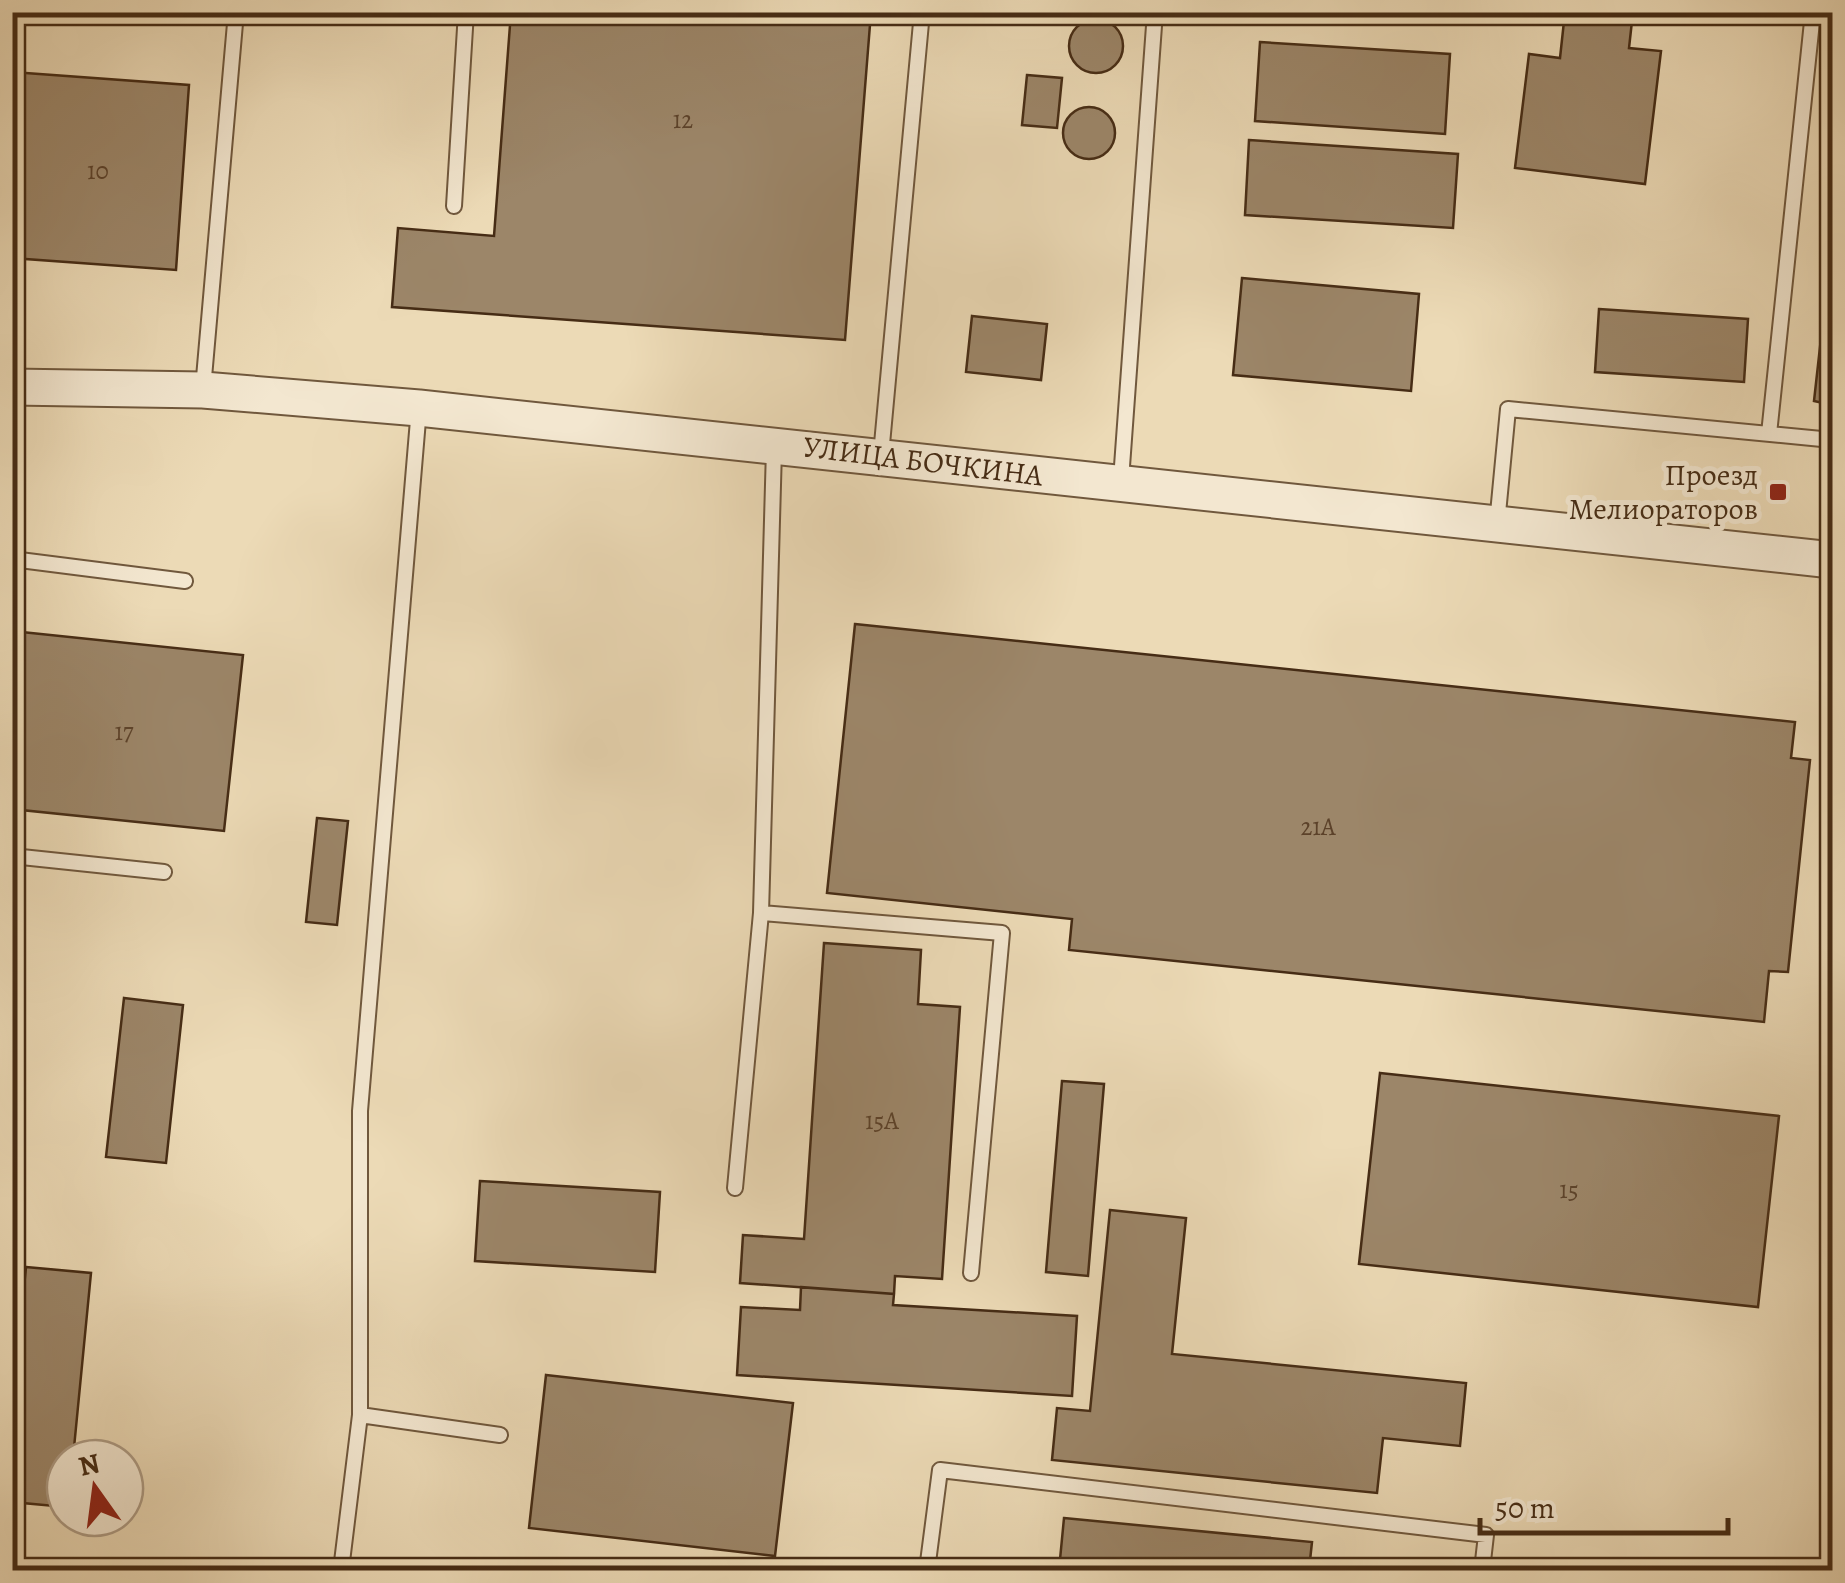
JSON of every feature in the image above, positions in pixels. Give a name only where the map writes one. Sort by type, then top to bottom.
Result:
[{"type":"street","name":"УЛИЦА БОЧКИНА","points":[[12,387],[203,390],[418,408],[1832,560]]},
{"type":"lane","points":[[203,390],[236,12]]},
{"type":"lane","points":[[454,206],[466,12]]},
{"type":"lane","points":[[880,456],[922,12]]},
{"type":"lane","points":[[1120,483],[1155,12]]},
{"type":"lane","points":[[1769,434],[1813,12]]},
{"type":"lane","points":[[341,1570],[360,1415],[360,1111],[418,408]]},
{"type":"lane","points":[[1496,525],[1508,409],[1832,440]]},
{"type":"lane","points":[[734,1188],[761,913],[774,444]]},
{"type":"lane","points":[[12,559],[185,581]]},
{"type":"lane","points":[[12,856],[164,872]]},
{"type":"lane","points":[[761,913],[1002,933],[972,1273]]},
{"type":"lane","points":[[360,1415],[500,1435]]},
{"type":"lane","points":[[927,1570],[940,1470],[1486,1535],[1482,1570]]},
{"type":"building","points":[[511,12],[871,12],[845,340],[392,307],[398,228],[494,236]]},
{"type":"building","points":[[1565,12],[1633,12],[1629,48],[1661,51],[1645,184],[1515,168],[1529,54],[1560,58]]},
{"type":"building","points":[[1096,19],[1115,27],[1123,46],[1115,65],[1096,73],[1077,65],[1069,46],[1077,27]]},
{"type":"building","points":[[1260,42],[1450,54],[1445,134],[1255,121]]},
{"type":"building","points":[[12,72],[189,85],[176,270],[12,258]]},
{"type":"building","points":[[1027,75],[1062,78],[1057,128],[1022,125]]},
{"type":"building","points":[[1089,107],[1107,115],[1115,133],[1107,151],[1089,159],[1071,151],[1063,133],[1071,115]]},
{"type":"building","points":[[1249,140],[1458,154],[1453,228],[1245,215]]},
{"type":"building","points":[[1832,239],[1832,405],[1814,401]]},
{"type":"building","points":[[1242,278],[1419,294],[1411,391],[1233,375]]},
{"type":"building","points":[[1599,309],[1748,319],[1744,382],[1595,372]]},
{"type":"building","points":[[972,316],[1047,324],[1041,380],[966,372]]},
{"type":"building","points":[[855,624],[1795,722],[1791,758],[1810,760],[1788,972],[1769,971],[1764,1022],[1069,950],[1072,919],[827,893]]},
{"type":"building","points":[[12,631],[243,655],[224,831],[12,809]]},
{"type":"building","points":[[317,818],[348,821],[337,925],[306,922]]},
{"type":"building","points":[[824,943],[921,950],[918,1004],[960,1007],[942,1279],[895,1276],[894,1294],[740,1283],[743,1235],[804,1239]]},
{"type":"building","points":[[124,998],[183,1005],[166,1163],[106,1157]]},
{"type":"building","points":[[1380,1073],[1779,1116],[1758,1307],[1359,1264]]},
{"type":"building","points":[[1062,1081],[1104,1084],[1088,1276],[1046,1272]]},
{"type":"building","points":[[480,1181],[660,1192],[655,1272],[475,1261]]},
{"type":"building","points":[[1110,1210],[1186,1218],[1172,1354],[1466,1383],[1460,1446],[1383,1438],[1377,1493],[1052,1460],[1057,1408],[1090,1411]]},
{"type":"building","points":[[26,1267],[91,1273],[75,1438],[45,1438],[45,1505],[12,1502],[12,1405]]},
{"type":"building","points":[[801,1287],[894,1294],[893,1305],[1077,1316],[1072,1396],[737,1375],[741,1307],[800,1310]]},
{"type":"building","points":[[546,1375],[793,1403],[775,1556],[529,1528]]},
{"type":"building","points":[[1064,1518],[1312,1542],[1309,1570],[1059,1570]]},
{"type":"place","name":"Проезд Мелиораторов","points":[[1778,492]]}]
